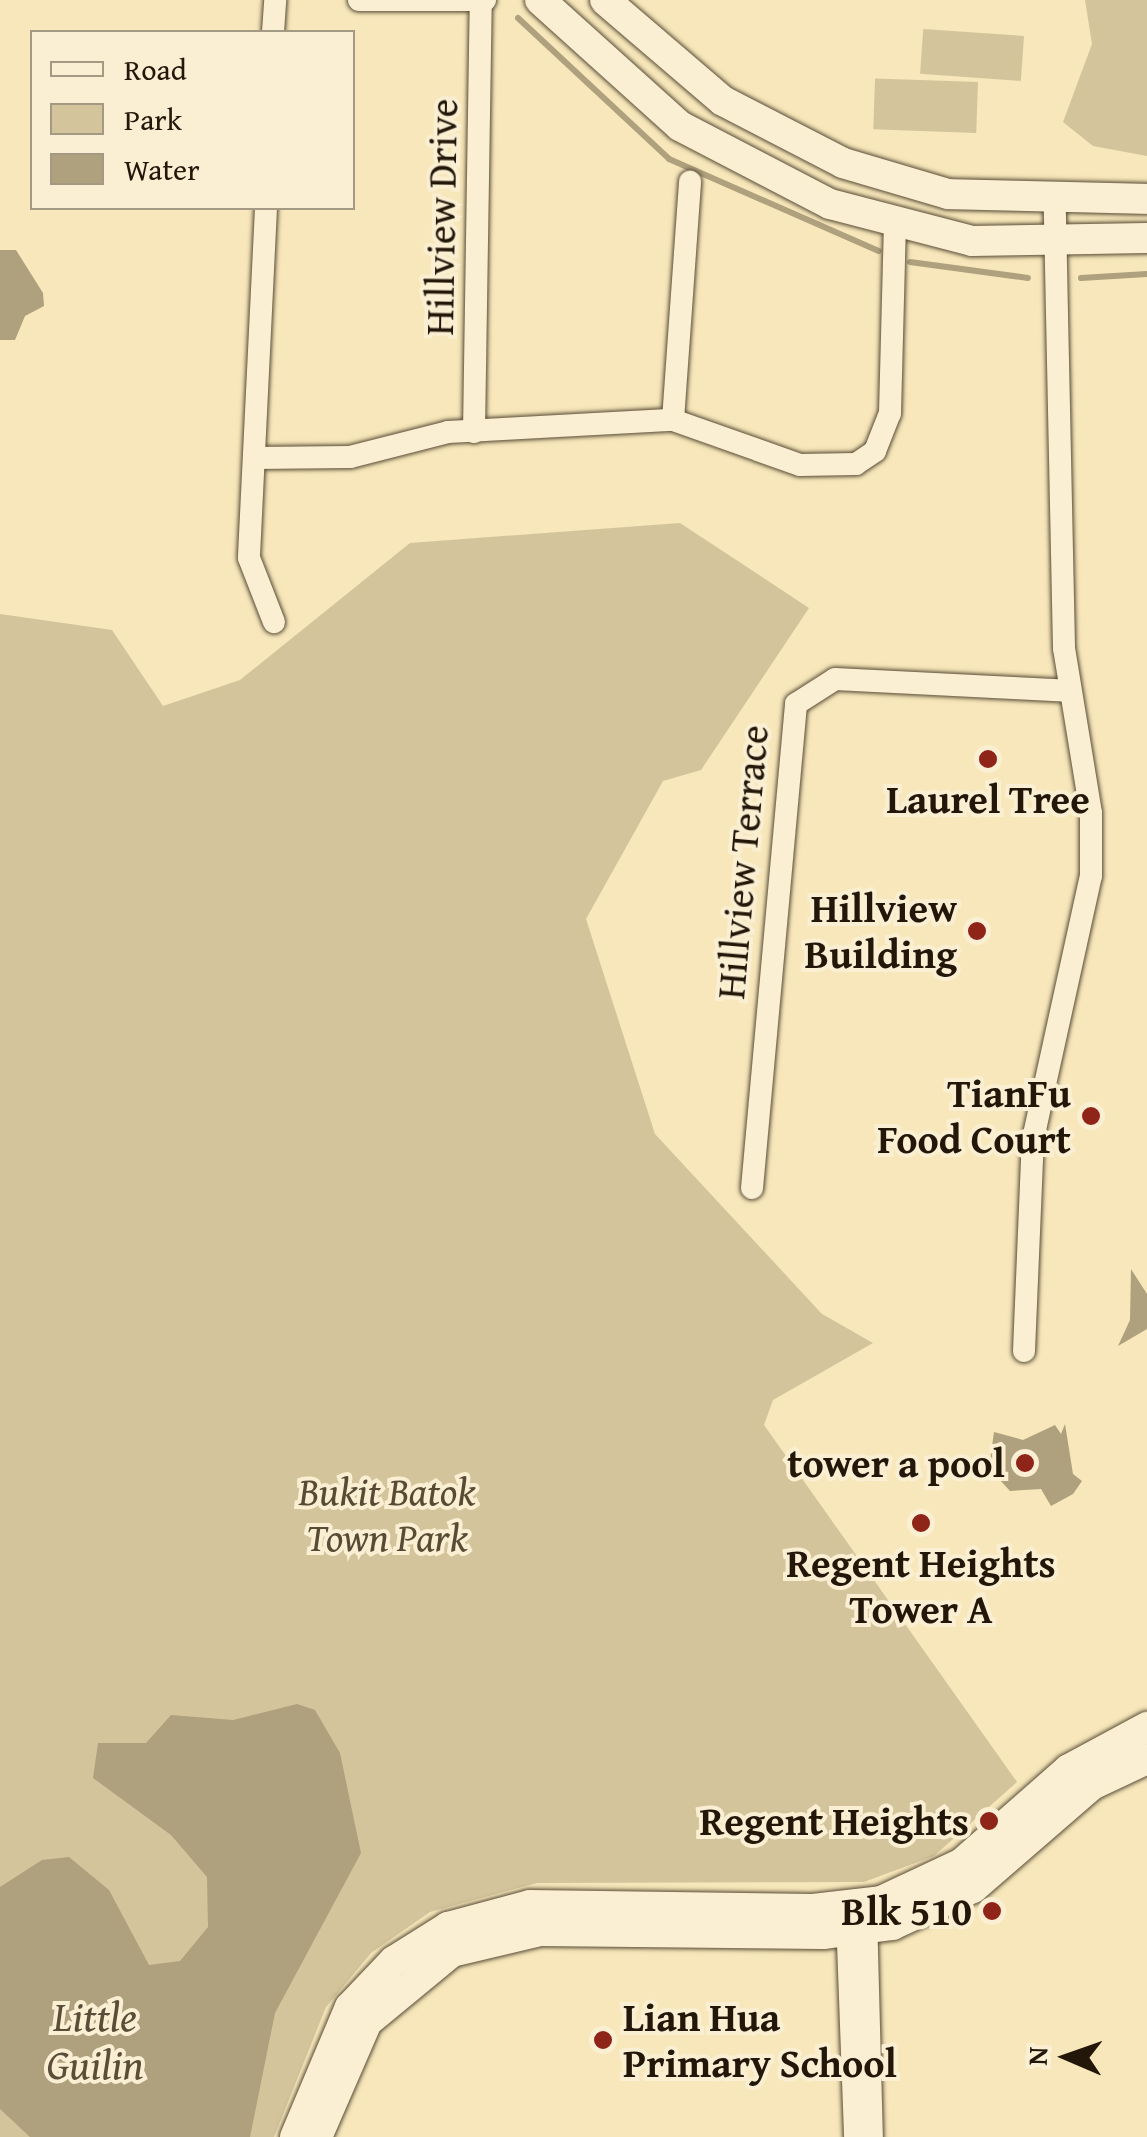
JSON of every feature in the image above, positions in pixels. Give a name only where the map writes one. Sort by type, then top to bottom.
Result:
[{"type":"street","points":[[273,30],[275,0]]},
{"type":"street","points":[[359,0],[483,2]]},
{"type":"street","points":[[540,0],[628,87],[762,175],[895,227],[1054,245],[1147,238]]},
{"type":"street","points":[[605,0],[744,113],[897,181],[1055,202],[1147,198]]},
{"type":"street","name":"Hillview Drive","points":[[474,432],[483,2]]},
{"type":"street","points":[[744,113],[762,175]]},
{"type":"street","points":[[673,420],[690,182]]},
{"type":"street","points":[[1024,1350],[1033,1139],[1092,876],[1091,814],[1068,691],[1055,202]]},
{"type":"street","points":[[266,210],[248,558],[274,622]]},
{"type":"street","points":[[254,458],[350,456],[416,436],[673,420],[800,465],[844,466],[875,451],[890,413],[895,227]]},
{"type":"street","name":"Hillview Terrace","points":[[752,1188],[796,704],[835,679],[1068,691]]},
{"type":"street","points":[[295,2137],[350,2008],[394,1961],[448,1927],[530,1905],[856,1919],[944,1875],[1078,1762],[1147,1727]]},
{"type":"street","points":[[317,2137],[367,2022],[420,1970],[468,1945],[540,1931],[856,1919],[955,1899],[1092,1785],[1147,1759]]},
{"type":"street","points":[[855,2137],[856,1919]]},
{"type":"street","points":[[856,1919],[872,2137]]},
{"type":"green space","points":[[1085,0],[1147,0],[1147,156],[1093,146],[1063,122],[1092,44]]},
{"type":"green space","points":[[923,29],[1024,36],[1021,81],[920,74]]},
{"type":"green space","points":[[875,78],[978,82],[976,133],[873,129]]},
{"type":"green space","name":"Bukit Batok Town Park","points":[[680,523],[809,608],[701,770],[663,781],[586,919],[655,1134],[822,1314],[873,1343],[773,1400],[764,1425],[1017,1782],[934,1856],[864,1882],[537,1883],[430,1912],[371,1953],[326,2007],[274,2137],[0,2137],[0,614],[112,630],[163,706],[240,680],[410,543]]},
{"type":"water","points":[[0,250],[16,250],[43,293],[44,306],[25,316],[15,340],[0,340]]},
{"type":"water","points":[[1131,1269],[1147,1294],[1147,1329],[1118,1346],[1130,1320]]},
{"type":"water","name":"tower a pool","points":[[1065,1424],[1073,1474],[1082,1481],[1073,1494],[1051,1506],[1041,1489],[1010,1491],[989,1468],[994,1432],[1023,1440],[1055,1425],[1061,1434]]},
{"type":"water","name":"Little Guilin","points":[[297,1704],[315,1710],[340,1753],[361,1853],[275,2013],[250,2137],[30,2137],[0,2109],[0,1887],[42,1860],[69,1857],[109,1890],[149,1965],[180,1961],[208,1927],[207,1877],[171,1835],[93,1778],[98,1743],[146,1743],[171,1715],[233,1720]]},
{"type":"waterway","points":[[518,18],[669,159],[879,251]]},
{"type":"waterway","points":[[910,262],[1028,278]]},
{"type":"waterway","points":[[1081,278],[1147,274]]},
{"type":"place","name":"Laurel Tree","points":[[988,759]]},
{"type":"place","name":"Hillview Building","points":[[977,931]]},
{"type":"place","name":"TianFu Food Court","points":[[1091,1116]]},
{"type":"place","name":"tower a pool","points":[[1025,1463]]},
{"type":"place","name":"Regent Heights Tower A","points":[[921,1523]]},
{"type":"place","name":"Regent Heights","points":[[989,1821]]},
{"type":"place","name":"Blk 510","points":[[992,1911]]},
{"type":"place","name":"Lian Hua Primary School","points":[[603,2040]]}]
